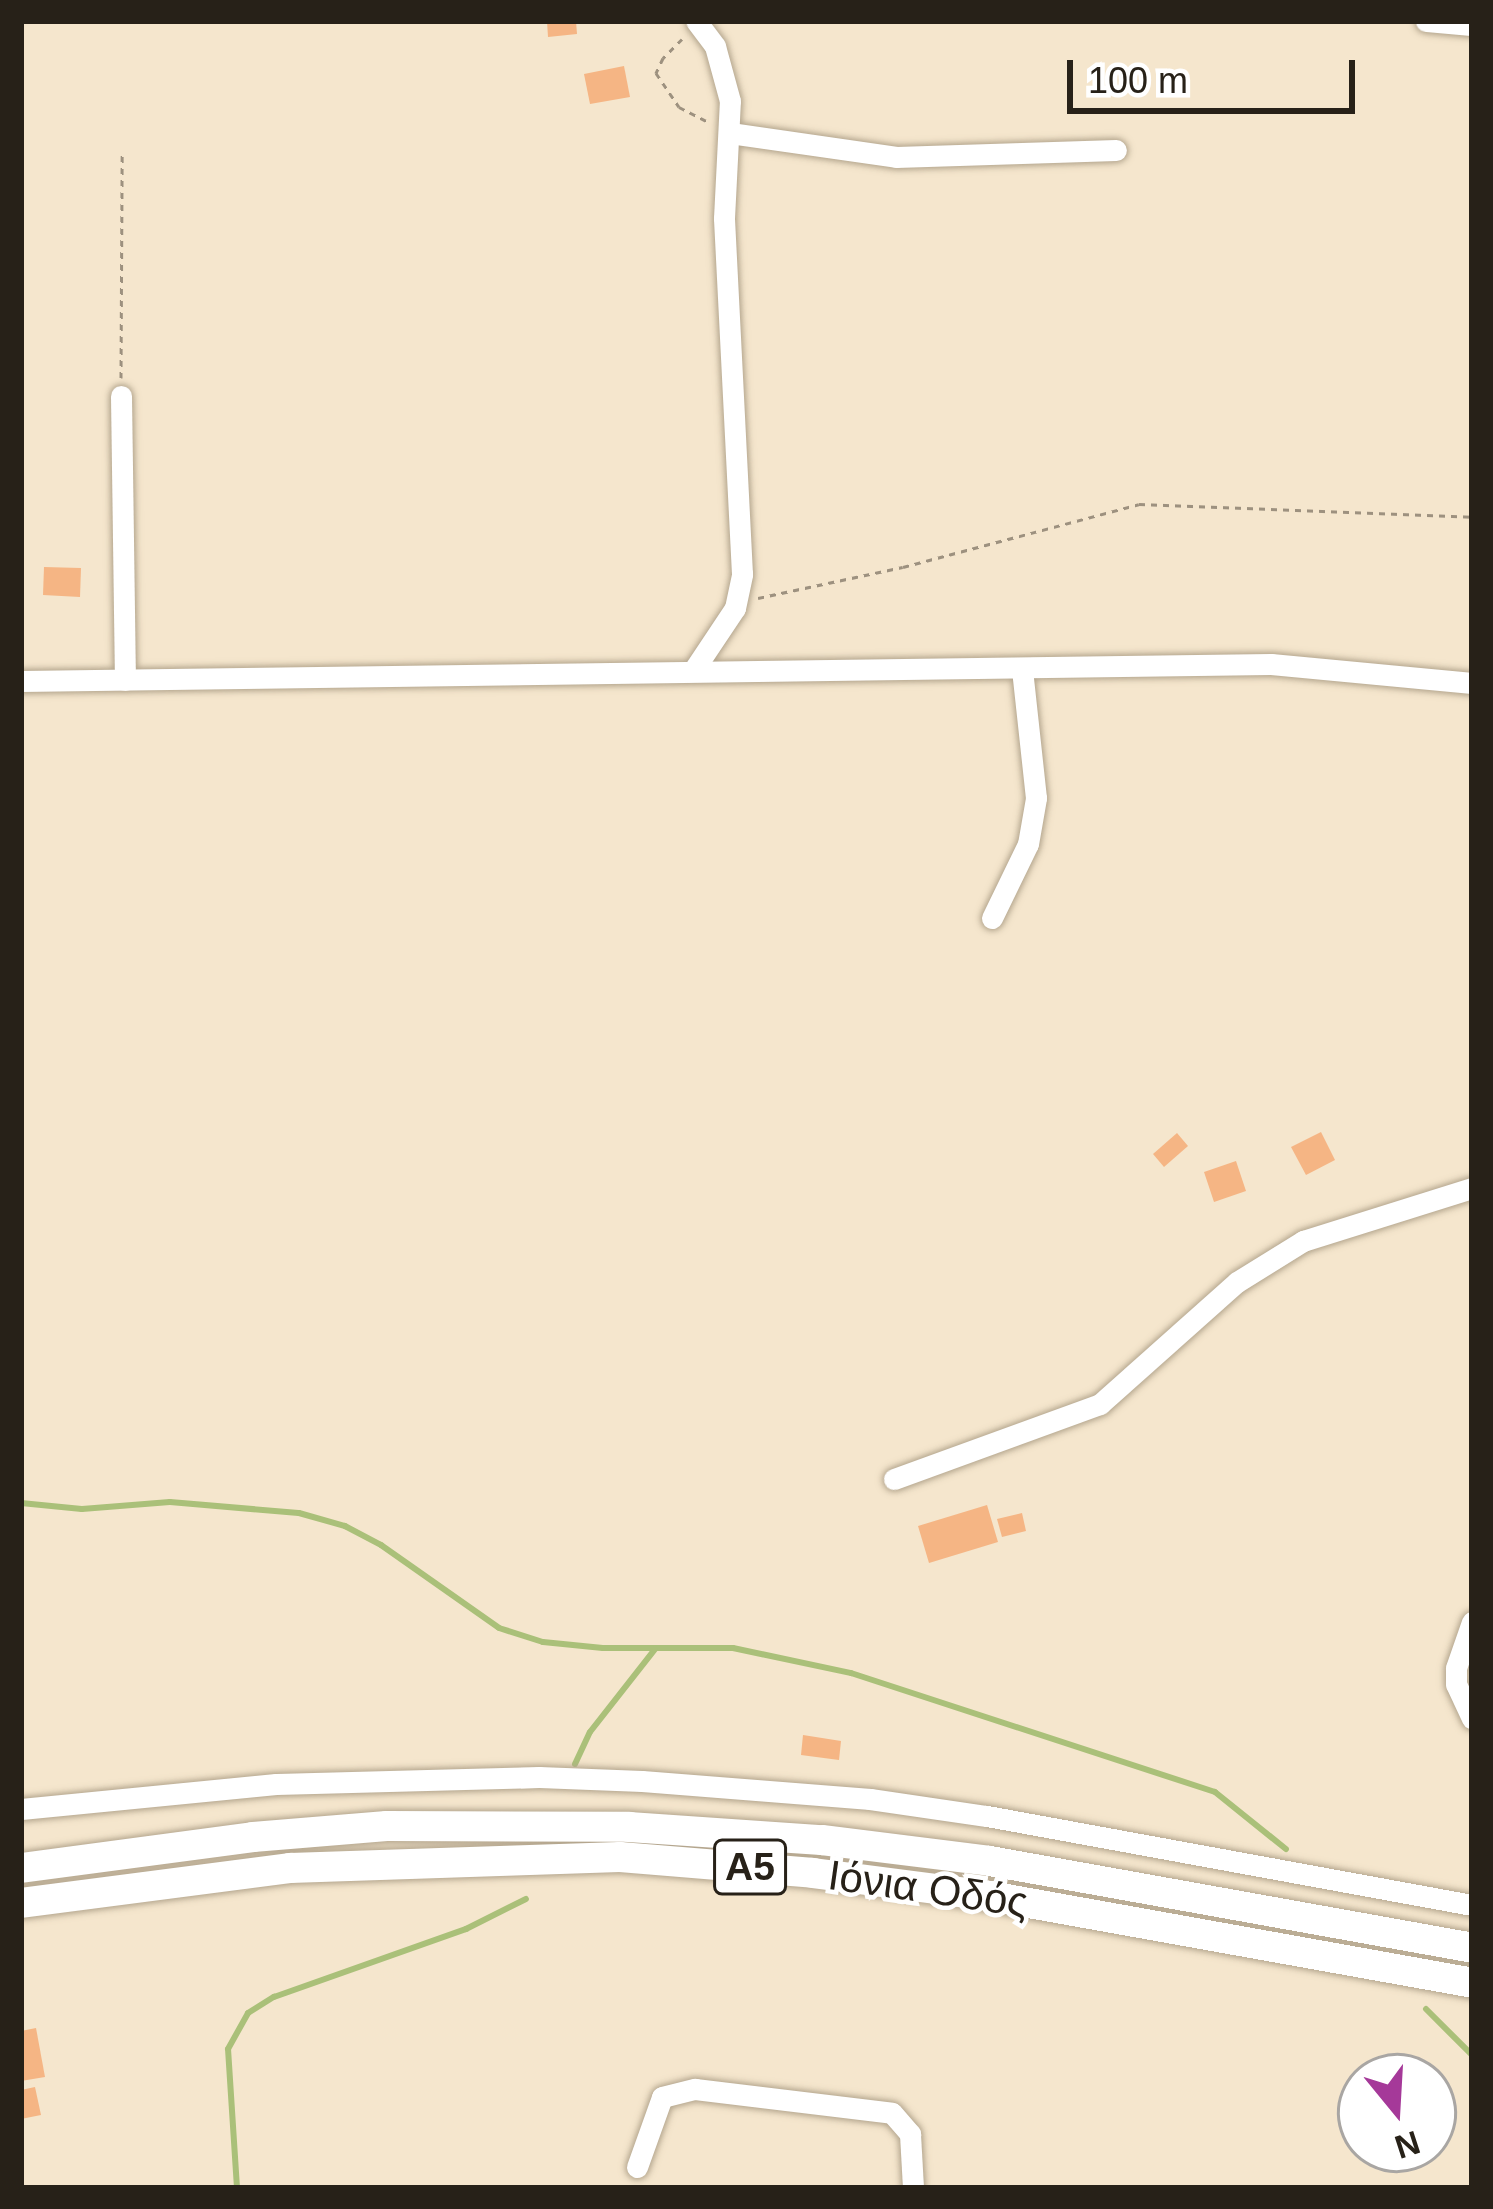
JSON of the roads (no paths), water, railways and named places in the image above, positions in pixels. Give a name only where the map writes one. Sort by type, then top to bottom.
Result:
[{"type":"highway","name":"Ιόνια Οδός","points":[[21,1868],[211,1842],[387,1826],[628,1826],[822,1840],[990,1861],[1472,1948]]},
{"type":"highway","name":"Ιόνια Οδός","points":[[21,1903],[290,1868],[620,1857],[813,1873],[990,1896],[1472,1983]]},
{"type":"street","points":[[1426,21],[1472,25]]},
{"type":"street","points":[[695,668],[739,599],[742,574],[724,218],[730,133],[722,68],[697,23]]},
{"type":"street","points":[[730,133],[896,158],[1116,150]]},
{"type":"street","points":[[122,396],[125,680]]},
{"type":"street","points":[[21,681],[695,668],[1271,664],[1472,683]]},
{"type":"street","points":[[992,918],[1028,844],[1036,798],[1022,669]]},
{"type":"street","points":[[895,1479],[1100,1404],[1237,1282],[1303,1241],[1472,1188]]},
{"type":"street","points":[[1472,1622],[1456,1668],[1456,1684],[1472,1718]]},
{"type":"street","points":[[21,1809],[276,1784],[539,1777],[642,1781],[870,1799],[964,1812],[1472,1904]]},
{"type":"street","points":[[637,2168],[655,2106],[670,2091],[695,2089],[892,2113],[910,2134],[913,2188]]},
{"type":"waterway","points":[[21,1503],[82,1509],[170,1502],[299,1513],[345,1526],[381,1545],[499,1628],[543,1642],[603,1648],[733,1648],[851,1673],[1215,1792],[1286,1849]]},
{"type":"waterway","points":[[575,1764],[590,1732],[655,1649]]},
{"type":"waterway","points":[[237,2188],[228,2049],[248,2013],[274,1997],[466,1929],[526,1899]]},
{"type":"waterway","points":[[1426,2009],[1472,2055]]}]
